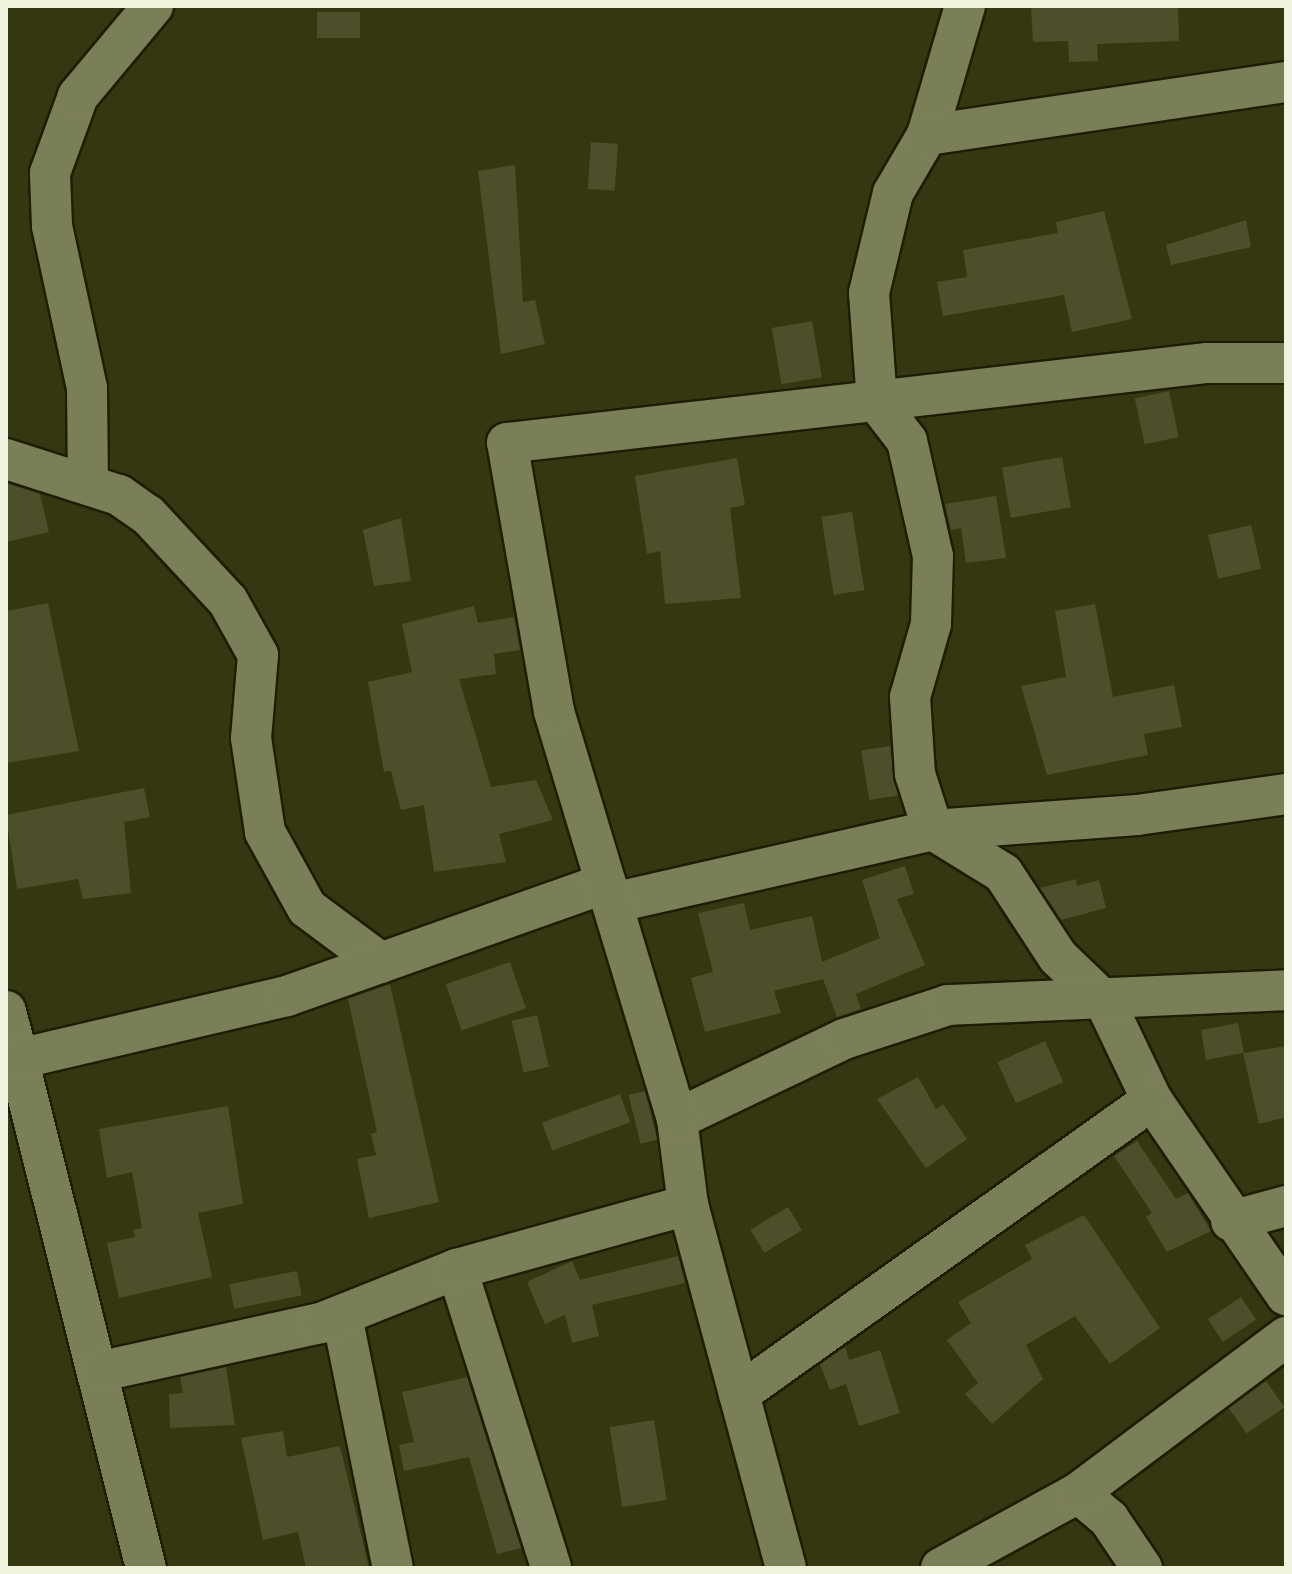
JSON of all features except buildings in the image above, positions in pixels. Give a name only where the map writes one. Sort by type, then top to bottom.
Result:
[{"type":"street","points":[[88,484],[87,388],[52,226],[50,173],[78,96],[153,6]]},
{"type":"street","points":[[965,6],[927,135],[893,193],[873,261],[868,320],[877,402],[907,441],[933,556],[931,624],[910,697],[915,774],[933,830],[1003,873],[1058,957],[1105,1002],[1152,1100],[1231,1221],[1286,1295]]},
{"type":"street","points":[[927,135],[1286,82]]},
{"type":"street","points":[[786,1568],[688,1205],[677,1119],[550,696],[507,443],[1207,363],[1286,363]]},
{"type":"street","points":[[6,459],[88,484],[148,515],[249,632],[258,655],[251,738],[265,832],[307,908],[381,963]]},
{"type":"street","points":[[18,1059],[225,1013],[609,893],[933,830],[1137,815],[1286,794]]},
{"type":"street","points":[[677,1119],[895,1018],[988,1001],[1105,1002],[1286,990]]},
{"type":"street","points":[[6,1011],[102,1371],[146,1568]]},
{"type":"street","points":[[739,1394],[1152,1100]]},
{"type":"street","points":[[102,1371],[342,1316],[457,1269],[688,1205]]},
{"type":"street","points":[[1231,1221],[1286,1206]]},
{"type":"street","points":[[457,1269],[551,1568]]},
{"type":"street","points":[[342,1316],[393,1568]]},
{"type":"street","points":[[941,1568],[1078,1493],[1286,1337]]},
{"type":"street","points":[[1078,1493],[1109,1519],[1142,1568]]}]
